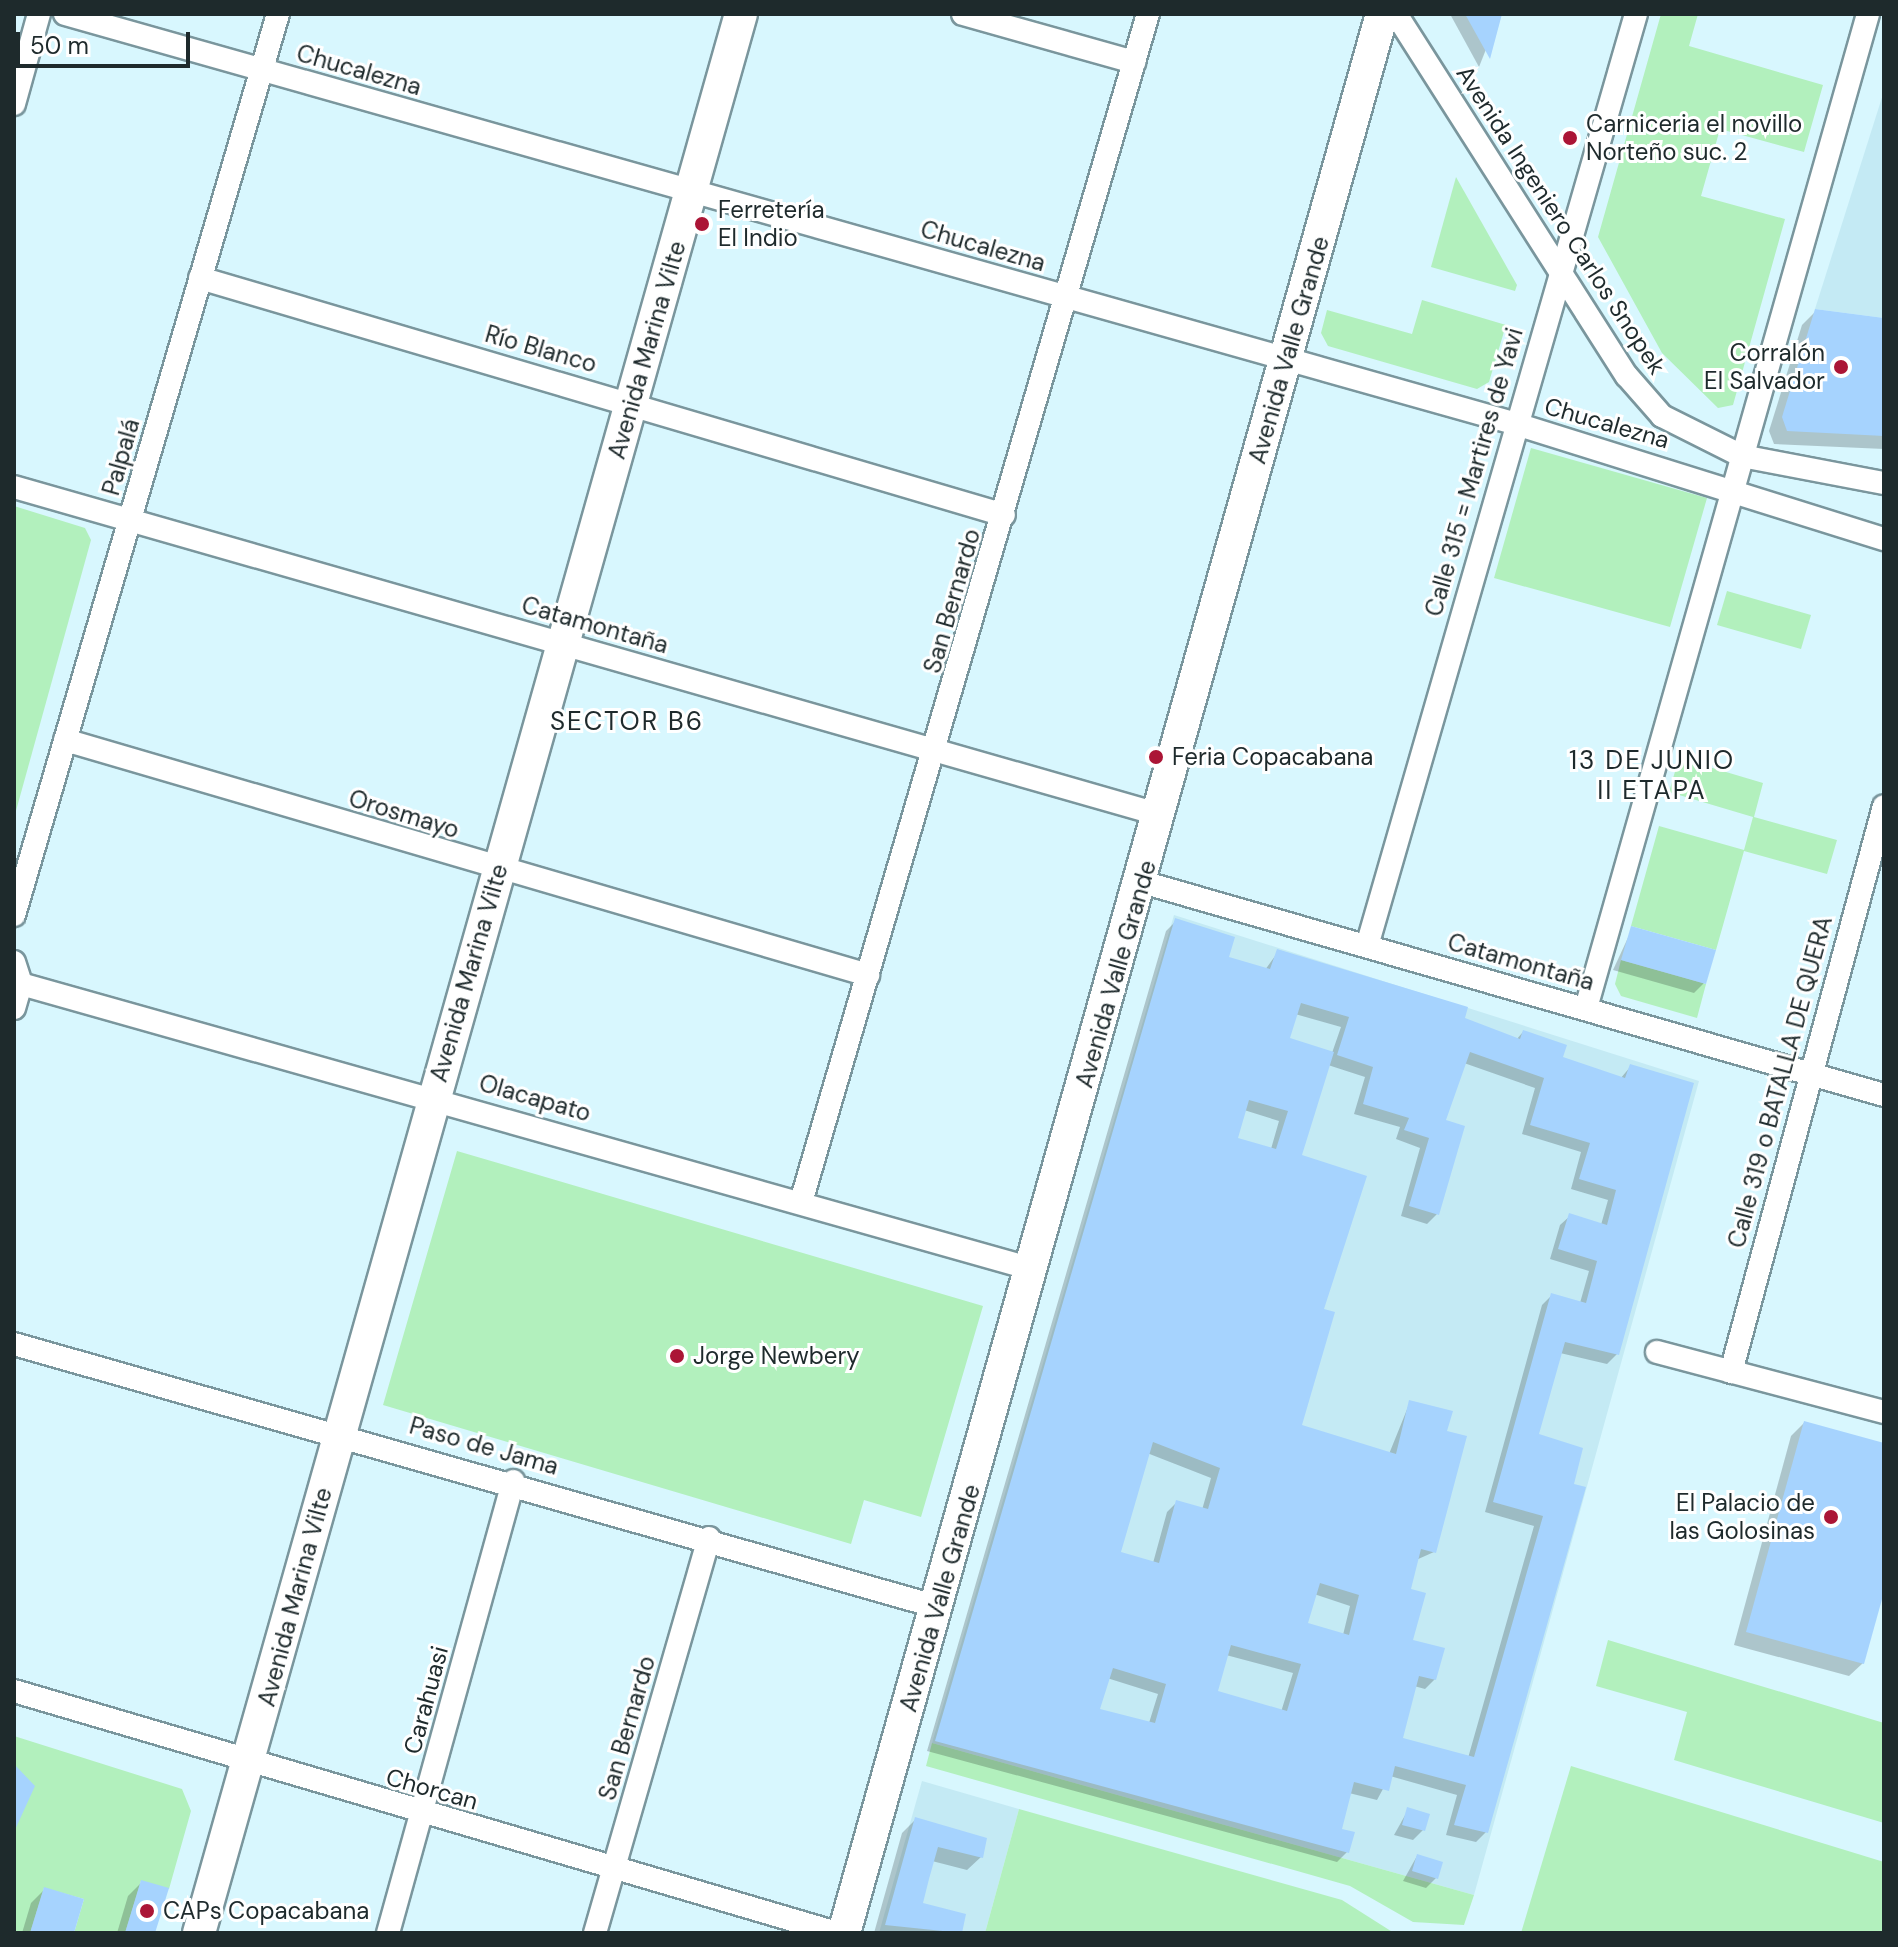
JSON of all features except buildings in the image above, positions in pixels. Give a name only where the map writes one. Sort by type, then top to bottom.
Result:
[{"type":"street","points":[[14,104],[39,14]]},
{"type":"street","name":"Chucalezna","points":[[65,14],[1513,423],[1734,487],[1884,539]]},
{"type":"street","name":"Palpalá","points":[[14,915],[278,14]]},
{"type":"street","name":"Avenida Marina Vilte","points":[[199,1933],[250,1763],[434,1096],[741,14]]},
{"type":"street","points":[[963,14],[1134,62]]},
{"type":"street","name":"San Bernardo","points":[[801,1202],[1148,14]]},
{"type":"street","name":"Avenida Valle Grande","points":[[844,1933],[1161,815],[1382,14]]},
{"type":"street","name":"Avenida Ingeniero Carlos Snopek","points":[[1396,14],[1560,274],[1662,416],[1742,456],[1884,483]]},
{"type":"street","name":"Calle 315 = Martires de Yavi","points":[[1367,946],[1513,423],[1636,14]]},
{"type":"street","points":[[1586,1008],[1868,14]]},
{"type":"street","name":"Río Blanco","points":[[200,278],[1004,515]]},
{"type":"street","name":"Catamontaña","points":[[14,487],[1161,815]]},
{"type":"street","name":"Orosmayo","points":[[65,740],[499,870],[868,975]]},
{"type":"street","name":"Calle 319 o BATALLA DE QUERA","points":[[1731,1372],[1807,1071],[1884,806]]},
{"type":"street","name":"Catamontaña","points":[[1142,882],[1884,1095]]},
{"type":"street","points":[[14,1008],[17,973]]},
{"type":"street","name":"Olacapato","points":[[17,973],[1032,1269]]},
{"type":"street","name":"Paso de Jama","points":[[14,1344],[513,1481],[938,1607]]},
{"type":"street","points":[[1657,1352],[1884,1412]]},
{"type":"street","name":"Carahuasi","points":[[388,1933],[513,1481]]},
{"type":"street","name":"San Bernardo","points":[[595,1933],[709,1538]]},
{"type":"street","name":"Chorcan","points":[[14,1691],[250,1763],[837,1933]]},
{"type":"shaded area","points":[[1884,91],[1884,318],[1815,309]]},
{"type":"shaded area","points":[[1174,915],[1699,1081],[1474,1895],[932,1743]]},
{"type":"shaded area","points":[[922,1781],[1019,1809],[985,1933],[879,1933]]},
{"type":"green space","points":[[1661,14],[1698,14],[1689,46],[1823,85],[1804,152],[1720,129],[1701,196],[1785,219],[1733,405],[1718,408],[1662,353],[1598,237]]},
{"type":"green space","points":[[1456,177],[1517,285],[1515,291],[1431,267]]},
{"type":"green space","points":[[1422,300],[1506,325],[1489,382],[1477,389],[1328,346],[1321,333],[1327,310],[1412,334]]},
{"type":"green space","points":[[1531,448],[1707,498],[1670,627],[1494,578]]},
{"type":"green space","points":[[14,506],[85,528],[91,540],[14,818]]},
{"type":"green space","points":[[1727,591],[1811,615],[1801,649],[1717,625]]},
{"type":"green space","points":[[1679,758],[1763,783],[1754,817],[1837,840],[1827,874],[1744,851],[1716,950],[1631,926],[1659,826],[1744,850],[1753,817],[1669,792]]},
{"type":"green space","points":[[1621,960],[1706,984],[1697,1018],[1621,996],[1615,984]]},
{"type":"green space","name":"Jorge Newbery","points":[[457,1151],[983,1306],[921,1517],[864,1500],[851,1544],[383,1405]]},
{"type":"green space","points":[[1608,1640],[1884,1723],[1884,1823],[1674,1760],[1687,1712],[1596,1686]]},
{"type":"green space","points":[[14,1736],[182,1789],[191,1811],[169,1889],[141,1881],[125,1933],[74,1933],[84,1899],[44,1888],[30,1933],[14,1933]]},
{"type":"green space","points":[[932,1743],[1474,1895],[1464,1925],[1413,1922],[1350,1886],[926,1766]]},
{"type":"green space","points":[[1571,1766],[1884,1862],[1884,1933],[1521,1933]]},
{"type":"green space","points":[[1019,1809],[1342,1900],[1394,1933],[985,1933]]},
{"type":"place","name":"Carniceria el novillo Norteño suc. 2","points":[[1570,138]]},
{"type":"place","name":"Ferretería El Indio","points":[[702,224]]},
{"type":"place","name":"Corralón El Salvador","points":[[1841,367]]},
{"type":"place","name":"Feria Copacabana","points":[[1156,757]]},
{"type":"place","name":"Jorge Newbery","points":[[677,1356]]},
{"type":"place","name":"El Palacio de las Golosinas","points":[[1831,1517]]},
{"type":"place","name":"CAPs Copacabana","points":[[147,1911]]},
{"type":"district","name":"SECTOR B6","points":[[627,722]]},
{"type":"district","name":"13 DE JUNIO II ETAPA","points":[[1652,776]]}]
